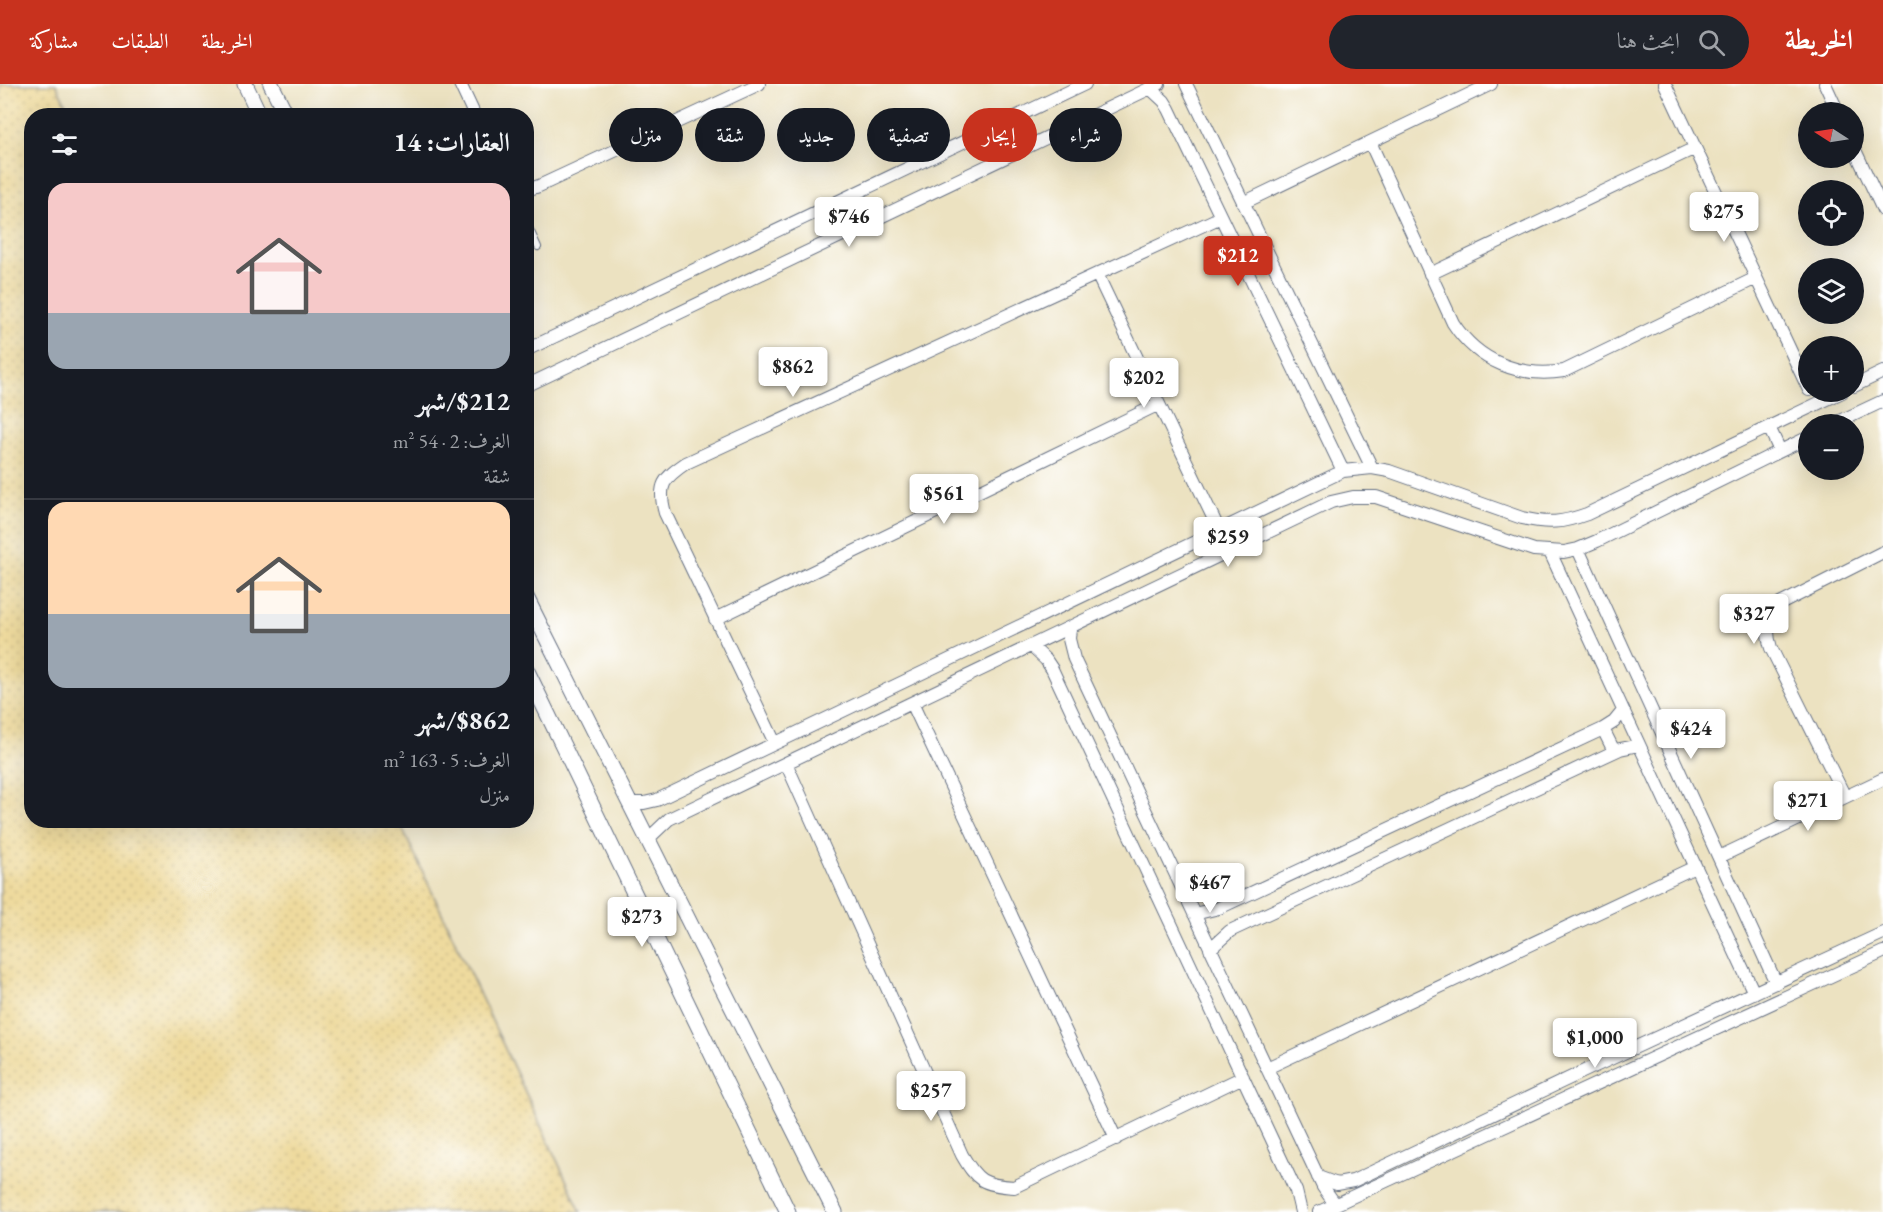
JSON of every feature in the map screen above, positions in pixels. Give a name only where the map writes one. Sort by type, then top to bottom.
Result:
[{"type":"street","points":[[245,84],[256,108]]},
{"type":"street","points":[[271,84],[283,108]]},
{"type":"street","points":[[460,84],[471,108]]},
{"type":"street","points":[[534,188],[759,84]]},
{"type":"street","points":[[534,346],[1072,87],[1085,84]]},
{"type":"street","points":[[1186,84],[1372,468]]},
{"type":"street","points":[[1243,203],[1491,84]]},
{"type":"street","points":[[1665,84],[1798,368]]},
{"type":"street","points":[[1825,84],[1833,102]]},
{"type":"street","points":[[534,382],[1154,86],[1169,109],[1343,471]]},
{"type":"street","points":[[1370,142],[1453,323],[1463,339],[1476,351],[1492,360],[1523,371],[1544,374],[1564,371],[1756,278]]},
{"type":"street","points":[[1430,274],[1695,148]]},
{"type":"street","points":[[1864,168],[1883,210]]},
{"type":"street","points":[[775,743],[665,513],[661,498],[662,485],[671,473],[697,458],[1221,217]]},
{"type":"street","points":[[1097,274],[1218,530]]},
{"type":"street","points":[[1864,381],[1883,372]]},
{"type":"street","points":[[1855,414],[1883,401]]},
{"type":"street","points":[[631,803],[657,800],[1343,471],[1372,468],[1389,471],[1522,518],[1544,523],[1566,522],[1820,402]]},
{"type":"street","points":[[715,619],[1159,404]]},
{"type":"street","points":[[1769,427],[1780,451]]},
{"type":"street","points":[[648,838],[669,819],[1331,502],[1353,497],[1376,497],[1534,550],[1550,552],[1578,549],[1798,442]]},
{"type":"street","points":[[1578,549],[1776,982]]},
{"type":"street","points":[[1550,552],[1754,993]]},
{"type":"street","points":[[1845,798],[1771,648],[1767,637],[1767,624],[1779,604],[1883,552]]},
{"type":"street","points":[[534,613],[835,1212]]},
{"type":"street","points":[[1070,628],[1069,639],[1074,659],[1318,1177],[1335,1204]]},
{"type":"street","points":[[1032,646],[1052,669],[1296,1191],[1301,1212]]},
{"type":"street","points":[[534,686],[788,1212]]},
{"type":"street","points":[[912,704],[1116,1139]]},
{"type":"street","points":[[1194,914],[1219,908],[1602,729],[1614,722],[1623,711]]},
{"type":"street","points":[[1602,729],[1614,751]]},
{"type":"street","points":[[1210,949],[1230,931],[1614,751],[1639,746]]},
{"type":"street","points":[[786,763],[962,1155],[973,1174],[992,1186],[1014,1187],[1243,1077]]},
{"type":"street","points":[[1719,857],[1883,779]]},
{"type":"street","points":[[1267,1068],[1695,867]]},
{"type":"street","points":[[1318,1177],[1337,1184],[1353,1181],[1883,933]]},
{"type":"street","points":[[1319,1212],[1883,952]]},
{"type":"street","points":[[1595,1066],[1603,1082]]},
{"type":"lane","points":[[534,238],[538,247]]},
{"type":"sand","points":[[0,84],[56,84],[68,108],[24,108],[24,828],[402,828],[581,1212],[0,1212]]}]
